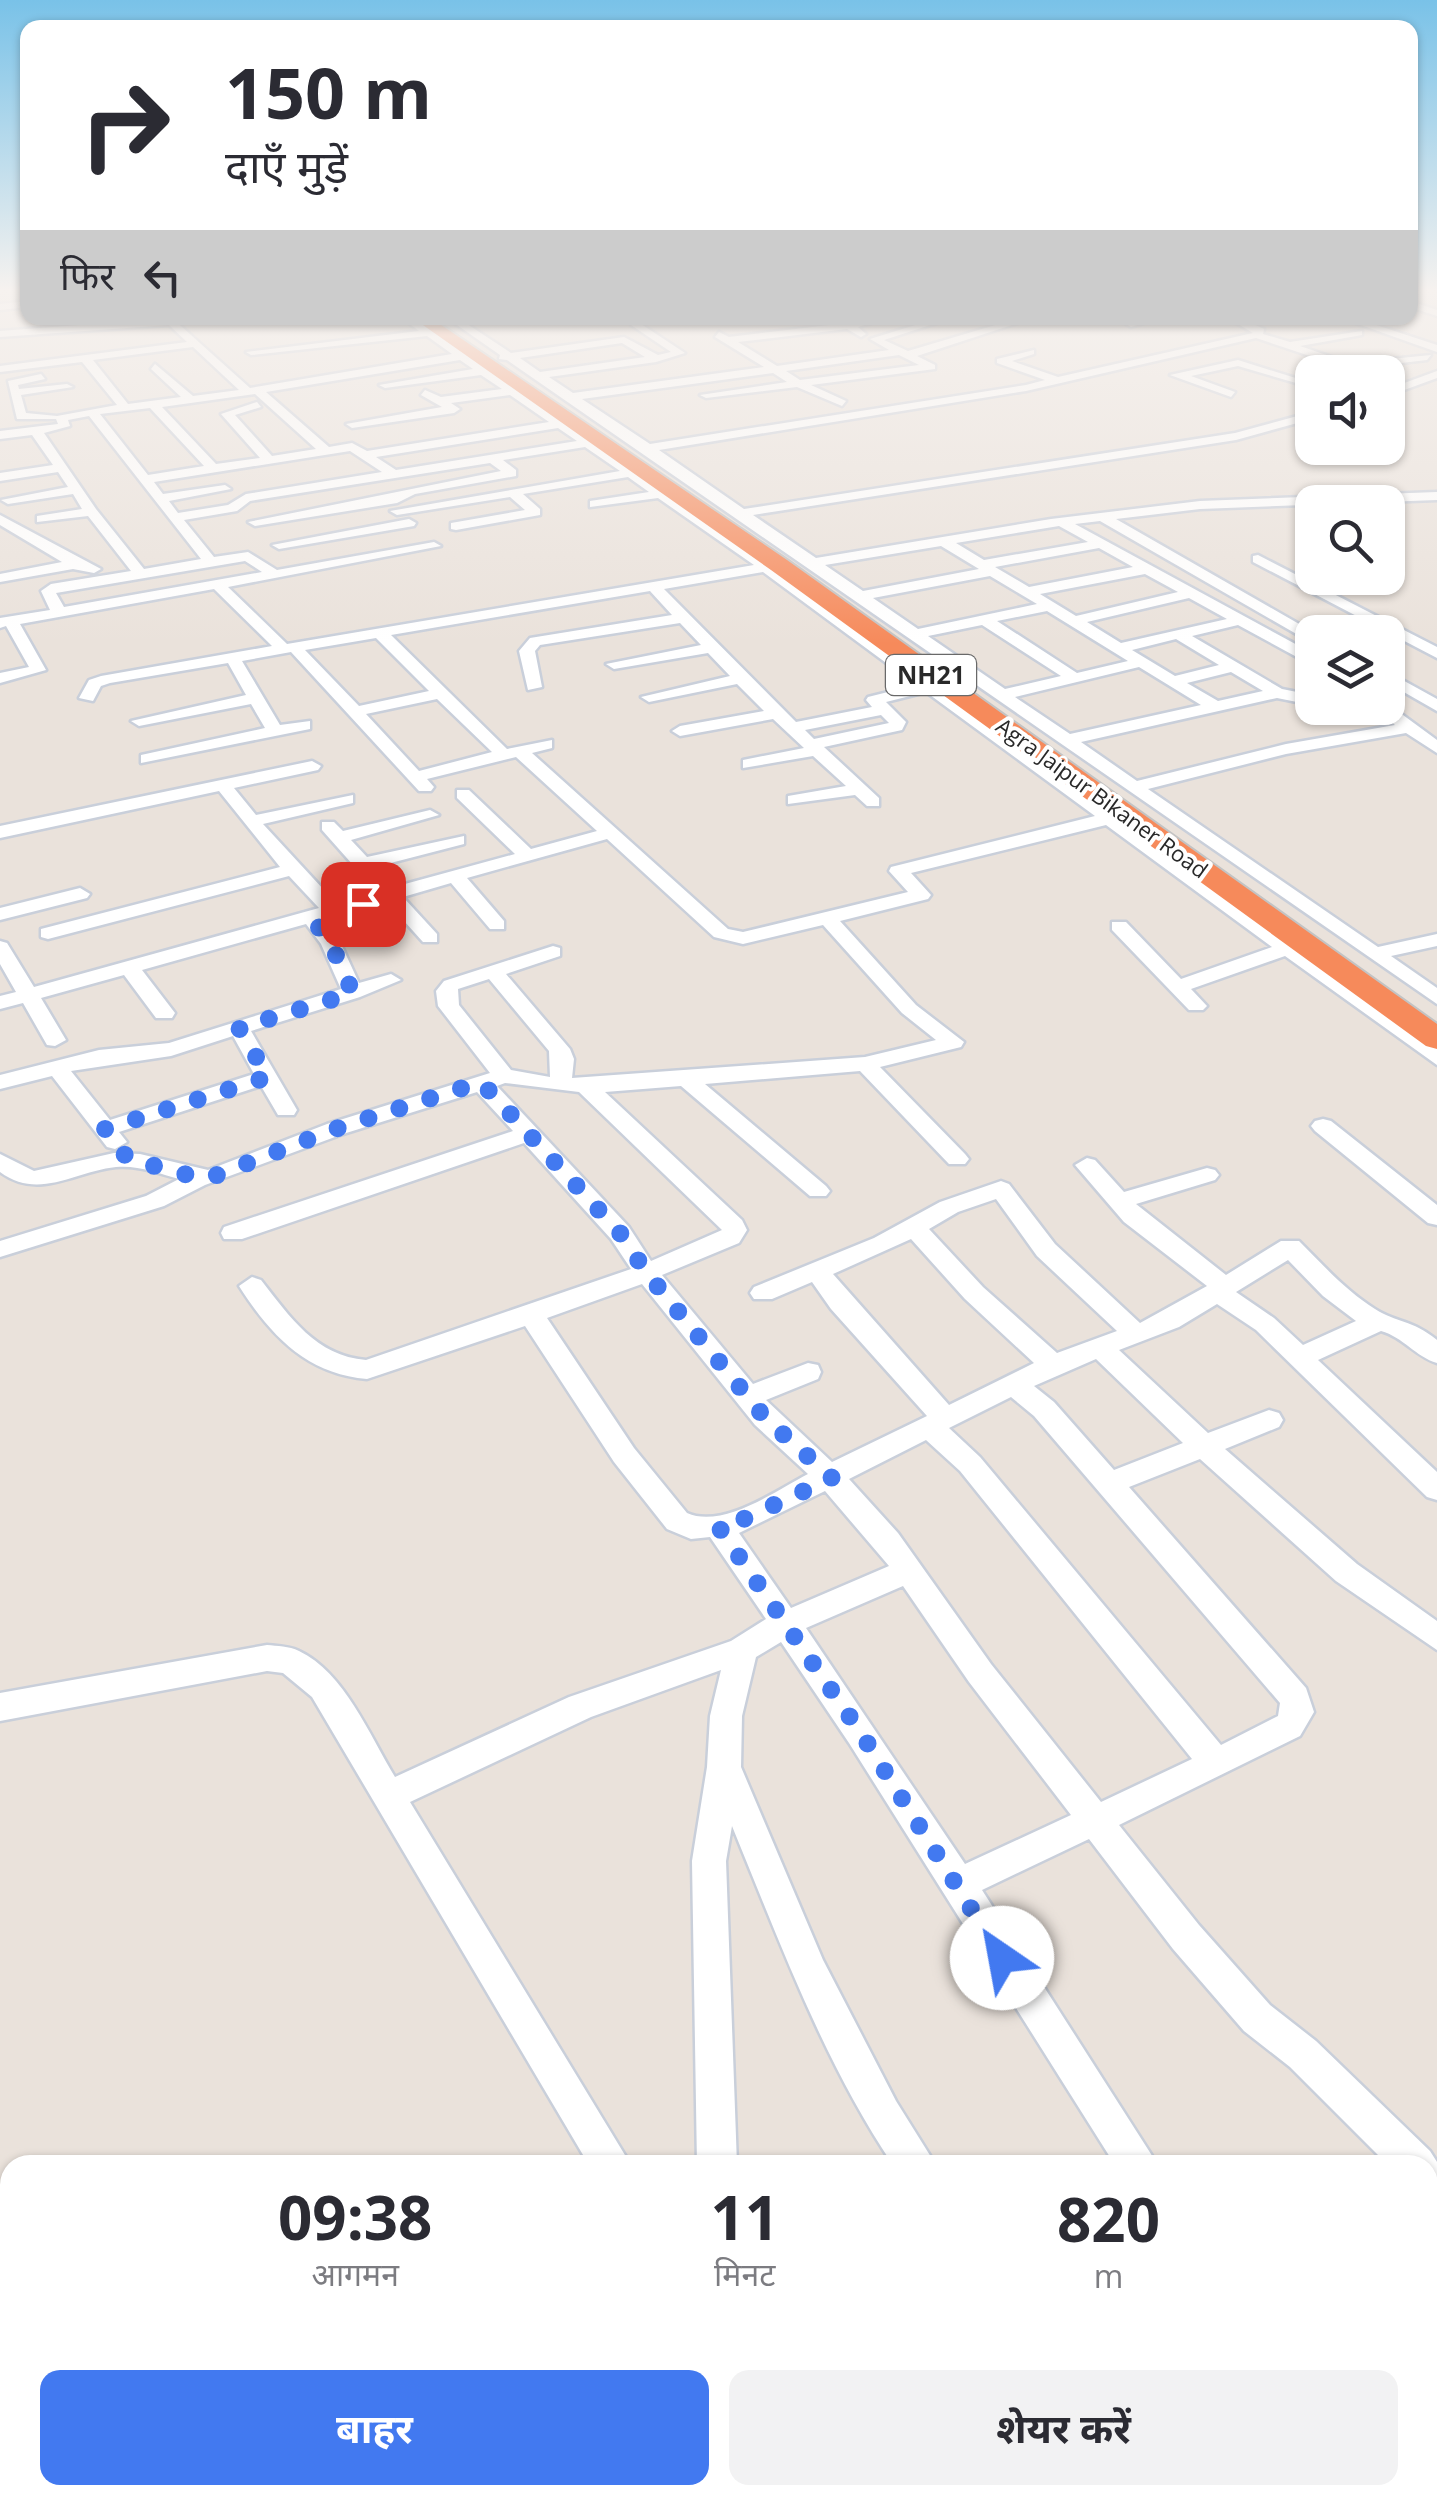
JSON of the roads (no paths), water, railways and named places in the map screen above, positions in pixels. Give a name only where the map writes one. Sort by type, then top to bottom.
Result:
[{"type":"highway","name":"Agra Jaipur Bikaner Road","points":[[560,410],[1437,1039]]},
{"type":"highway","name":"Agra Jaipur Bikaner Road","points":[[564,410],[989,698],[1437,1016]]},
{"type":"street","points":[[23,410],[26,418],[109,410]]},
{"type":"street","points":[[159,410],[213,469]]},
{"type":"street","points":[[238,410],[228,412],[269,460]]},
{"type":"street","points":[[276,410],[326,452]]},
{"type":"street","points":[[352,424],[448,410]]},
{"type":"street","points":[[540,410],[766,567],[1437,1058]]},
{"type":"street","points":[[591,410],[1437,998]]},
{"type":"street","points":[[594,412],[605,410]]},
{"type":"street","points":[[648,448],[893,410]]},
{"type":"street","points":[[92,412],[210,562]]},
{"type":"street","points":[[3,435],[64,426],[66,416]]},
{"type":"street","points":[[741,513],[1236,436],[1295,420]]},
{"type":"street","points":[[368,455],[560,424]]},
{"type":"street","points":[[281,431],[297,429]]},
{"type":"street","points":[[36,431],[37,447],[61,468],[140,573]]},
{"type":"street","points":[[248,436],[264,434]]},
{"type":"street","points":[[173,518],[228,509],[242,499],[588,443]]},
{"type":"street","points":[[146,479],[352,448],[394,475]]},
{"type":"street","points":[[393,506],[411,491],[511,473],[493,459]]},
{"type":"street","points":[[314,466],[334,484]]},
{"type":"street","points":[[0,476],[61,468]]},
{"type":"street","points":[[255,522],[513,492],[632,473]]},
{"type":"street","points":[[257,474],[275,494]]},
{"type":"street","points":[[161,498],[225,489]]},
{"type":"street","points":[[8,500],[76,490]]},
{"type":"street","points":[[456,526],[536,511],[513,492]]},
{"type":"street","points":[[595,504],[661,494]]},
{"type":"street","points":[[813,563],[1062,522],[1178,510],[1437,500]]},
{"type":"street","points":[[1405,504],[1437,500]]},
{"type":"street","points":[[0,678],[38,670],[5,622],[274,574],[439,551],[393,506]]},
{"type":"street","points":[[1178,510],[1295,509]]},
{"type":"street","points":[[42,519],[91,512]]},
{"type":"street","points":[[1104,518],[1295,628]]},
{"type":"street","points":[[0,519],[74,564],[94,569]]},
{"type":"street","points":[[1062,522],[1295,650]]},
{"type":"street","points":[[279,545],[409,523]]},
{"type":"street","points":[[946,543],[1219,709]]},
{"type":"street","points":[[861,596],[1100,544]]},
{"type":"street","points":[[58,612],[49,590],[140,573],[252,557],[274,574]]},
{"type":"street","points":[[4,559],[26,573]]},
{"type":"street","points":[[1258,559],[1437,653]]},
{"type":"street","points":[[0,578],[74,564]]},
{"type":"street","points":[[139,720],[165,692],[232,658],[766,567]]},
{"type":"street","points":[[1026,592],[1147,569]]},
{"type":"street","points":[[217,584],[355,712],[420,782],[546,744]]},
{"type":"street","points":[[655,588],[710,648],[867,795],[794,800]]},
{"type":"street","points":[[1074,620],[1190,593]]},
{"type":"street","points":[[915,634],[1050,606]]},
{"type":"street","points":[[534,688],[527,651],[535,641],[680,618]]},
{"type":"street","points":[[984,620],[1073,678]]},
{"type":"street","points":[[1119,648],[1240,620]]},
{"type":"street","points":[[380,633],[441,693],[721,933],[742,938],[921,895],[898,871],[1111,818]]},
{"type":"street","points":[[1180,635],[1277,693],[1295,697]]},
{"type":"street","points":[[1405,645],[1417,642]]},
{"type":"street","points":[[614,664],[710,648]]},
{"type":"street","points":[[232,658],[274,731]]},
{"type":"street","points":[[1002,695],[1142,662]]},
{"type":"street","points":[[1173,681],[1236,666]]},
{"type":"street","points":[[650,697],[742,678]]},
{"type":"street","points":[[87,698],[91,687],[102,680],[165,692],[255,698]]},
{"type":"street","points":[[749,764],[899,724],[875,699],[930,686]]},
{"type":"street","points":[[1405,689],[1437,706]]},
{"type":"street","points":[[355,712],[441,693]]},
{"type":"street","points":[[1068,740],[1277,693]]},
{"type":"street","points":[[795,728],[884,710]]},
{"type":"street","points":[[680,731],[779,713]]},
{"type":"street","points":[[1405,723],[1437,748]]},
{"type":"street","points":[[146,758],[304,725]]},
{"type":"street","points":[[1134,787],[1286,748],[1410,727]]},
{"type":"street","points":[[0,832],[312,766]]},
{"type":"street","points":[[223,786],[334,912]]},
{"type":"street","points":[[463,794],[530,857]]},
{"type":"street","points":[[251,821],[347,799]]},
{"type":"street","points":[[430,815],[334,832],[430,938]]},
{"type":"street","points":[[0,1003],[608,833]]},
{"type":"street","points":[[364,864],[458,840]]},
{"type":"street","points":[[48,933],[293,869]]},
{"type":"street","points":[[456,877],[497,925]]},
{"type":"street","points":[[0,914],[80,894]]},
{"type":"street","points":[[312,918],[331,944],[353,993]]},
{"type":"street","points":[[0,1248],[169,1196],[200,1178],[493,1079],[573,1085],[864,1064],[952,1042],[909,1009],[828,918]]},
{"type":"street","points":[[1119,926],[1196,1006]]},
{"type":"street","points":[[1374,954],[1437,940]]},
{"type":"street","points":[[0,947],[55,1040]]},
{"type":"street","points":[[1177,986],[1288,948]]},
{"type":"street","points":[[553,952],[452,985],[446,998],[528,1134],[620,1233],[646,1272],[748,1397],[832,1478],[888,1540],[1094,1822],[1257,2018],[1304,2054],[1401,2155]]},
{"type":"street","points":[[130,968],[164,1012]]},
{"type":"street","points":[[252,1286],[297,1344],[322,1362],[343,1370],[367,1370],[710,1248],[735,1230],[573,1085],[560,1049],[493,971]]},
{"type":"street","points":[[0,1082],[57,1067],[172,1049],[391,980]]},
{"type":"street","points":[[239,1028],[286,1110]]},
{"type":"street","points":[[864,1064],[957,1159]]},
{"type":"street","points":[[57,1067],[128,1159]]},
{"type":"street","points":[[105,1129],[268,1077]]},
{"type":"street","points":[[685,1078],[818,1192]]},
{"type":"street","points":[[1323,1126],[1437,1218]]},
{"type":"street","points":[[233,1233],[528,1134]]},
{"type":"street","points":[[0,1161],[10,1170],[36,1180],[128,1159],[200,1178]]},
{"type":"street","points":[[1087,1164],[1119,1200],[1265,1324],[1437,1489]]},
{"type":"street","points":[[1119,1200],[1207,1175]]},
{"type":"street","points":[[763,1293],[816,1268],[883,1244],[949,1208],[1001,1189],[1046,1250],[1136,1334]]},
{"type":"street","points":[[914,1227],[974,1293],[1053,1365]]},
{"type":"street","points":[[529,1312],[657,1500],[677,1521],[691,1528],[733,1524],[1053,1365],[1170,1321],[1290,1247],[1332,1290],[1379,1321],[1407,1330],[1437,1354]]},
{"type":"street","points":[[816,1268],[840,1303],[1216,1764]]},
{"type":"street","points":[[1298,1358],[1379,1321]]},
{"type":"street","points":[[1100,1348],[1206,1446],[1241,1485],[1306,1540],[1437,1636]]},
{"type":"street","points":[[748,1397],[808,1372]]},
{"type":"street","points":[[956,1885],[1216,1764],[1288,1726],[1298,1712],[1295,1698],[1044,1409],[1013,1384]]},
{"type":"street","points":[[1108,1484],[1269,1420]]},
{"type":"street","points":[[718,1526],[782,1625],[861,1733],[1132,2155]]},
{"type":"street","points":[[391,1796],[580,1707],[742,1650],[782,1625],[908,1570]]},
{"type":"street","points":[[717,2155],[709,1861],[724,1767],[726,1716],[742,1650]]},
{"type":"street","points":[[0,1708],[267,1658],[291,1660],[324,1688],[606,2155]]},
{"type":"street","points":[[724,1767],[810,1971],[882,2115],[909,2155]]}]
